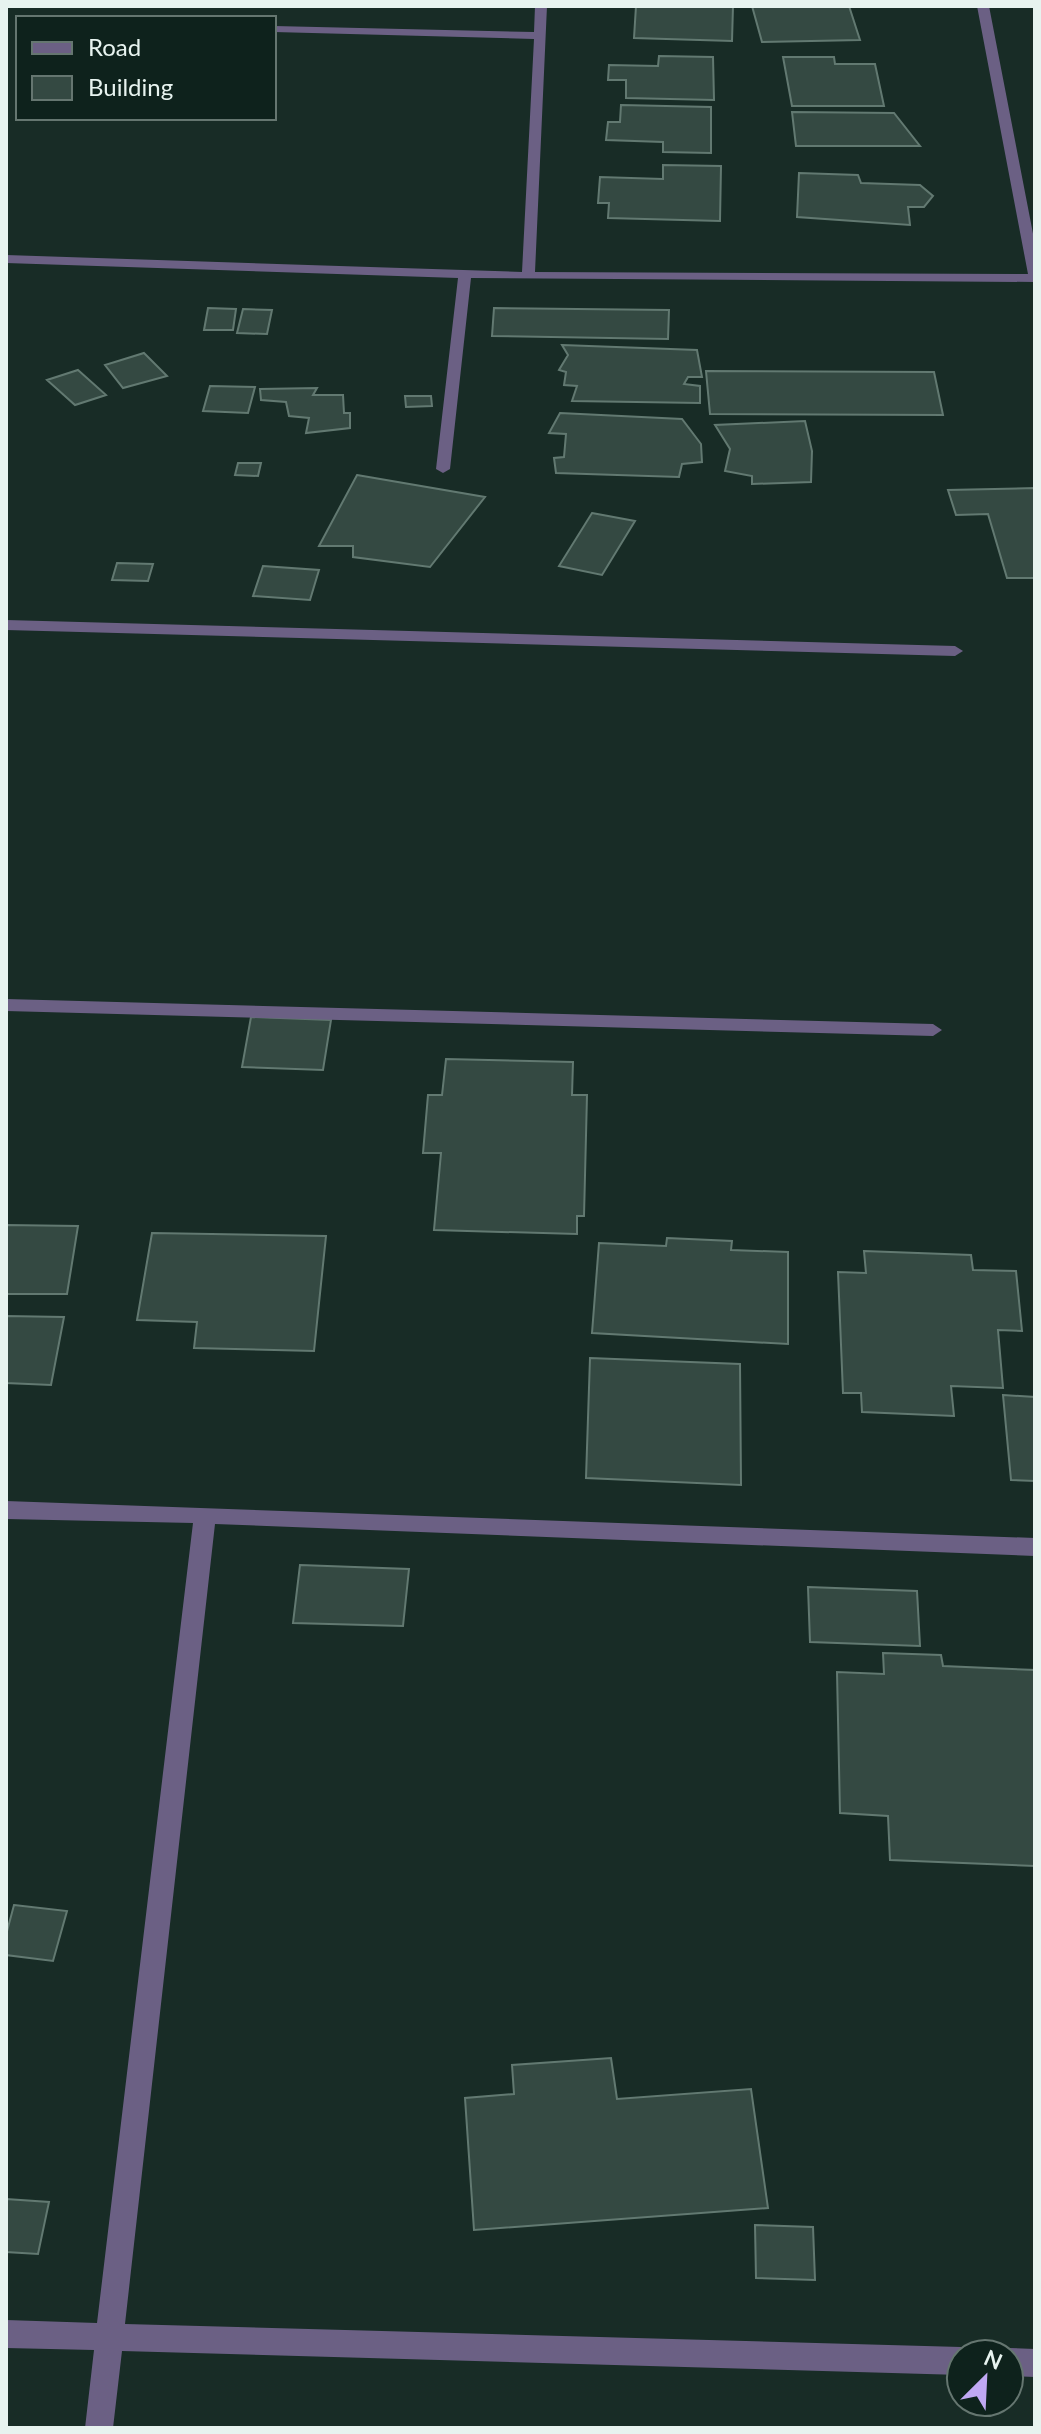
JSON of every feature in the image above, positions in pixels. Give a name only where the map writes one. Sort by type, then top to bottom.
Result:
[{"type":"street","points":[[528,276],[541,6]]},
{"type":"street","points":[[6,259],[528,276],[1035,278],[983,6]]},
{"type":"street","points":[[276,29],[539,36]]},
{"type":"street","points":[[443,469],[465,273]]},
{"type":"street","points":[[6,625],[955,651]]},
{"type":"street","points":[[6,1005],[933,1030]]},
{"type":"street","points":[[6,1510],[1035,1547]]},
{"type":"street","points":[[99,2428],[112,2337],[205,1515]]},
{"type":"street","points":[[6,2334],[945,2361]]},
{"type":"building","points":[[636,6],[733,6],[732,41],[634,38]]},
{"type":"building","points":[[752,6],[849,6],[860,40],[762,42]]},
{"type":"building","points":[[659,56],[713,57],[714,100],[626,98],[626,80],[608,80],[609,65],[658,66]]},
{"type":"building","points":[[783,57],[834,57],[835,64],[875,64],[884,106],[792,106]]},
{"type":"building","points":[[621,105],[711,107],[711,153],[663,152],[663,142],[606,140],[608,122],[620,122]]},
{"type":"building","points":[[792,112],[894,113],[920,146],[796,146]]},
{"type":"building","points":[[663,165],[721,166],[720,221],[608,218],[609,203],[598,203],[600,177],[663,179]]},
{"type":"building","points":[[799,173],[858,175],[861,183],[920,185],[933,196],[924,207],[908,207],[910,225],[797,217]]},
{"type":"building","points":[[208,308],[236,309],[233,330],[204,330]]},
{"type":"building","points":[[494,308],[669,310],[668,339],[492,336]]},
{"type":"building","points":[[243,309],[272,310],[267,334],[237,333]]},
{"type":"building","points":[[562,345],[697,350],[702,377],[688,377],[684,384],[700,386],[700,403],[572,401],[577,386],[564,385],[566,372],[559,370],[568,355]]},
{"type":"building","points":[[144,353],[167,376],[123,388],[105,365]]},
{"type":"building","points":[[78,370],[106,395],[75,405],[47,380]]},
{"type":"building","points":[[706,371],[934,372],[943,415],[710,414]]},
{"type":"building","points":[[210,386],[255,387],[248,413],[203,411]]},
{"type":"building","points":[[317,388],[313,395],[343,395],[344,413],[350,413],[350,428],[306,433],[309,418],[289,416],[286,402],[261,400],[260,389]]},
{"type":"building","points":[[405,396],[431,396],[432,406],[406,407]]},
{"type":"building","points":[[560,413],[682,419],[701,444],[702,462],[682,464],[679,477],[556,473],[554,458],[564,457],[566,434],[549,433]]},
{"type":"building","points":[[805,421],[812,451],[811,482],[752,484],[752,476],[725,471],[730,449],[715,425]]},
{"type":"building","points":[[238,463],[261,463],[258,476],[235,475]]},
{"type":"building","points":[[357,475],[485,497],[430,567],[353,557],[353,546],[319,546]]},
{"type":"building","points":[[1035,488],[1035,578],[1007,578],[988,514],[956,515],[948,490]]},
{"type":"building","points":[[592,513],[635,521],[602,575],[559,566]]},
{"type":"building","points":[[117,563],[153,564],[148,581],[112,580]]},
{"type":"building","points":[[263,566],[319,570],[310,600],[253,596]]},
{"type":"building","points":[[251,1017],[331,1020],[323,1070],[242,1067]]},
{"type":"building","points":[[446,1059],[573,1062],[572,1095],[587,1095],[584,1216],[577,1216],[577,1234],[434,1230],[441,1153],[423,1153],[428,1095],[442,1095]]},
{"type":"building","points":[[6,1225],[78,1226],[67,1294],[6,1294]]},
{"type":"building","points":[[152,1233],[326,1236],[314,1351],[194,1348],[197,1322],[137,1320]]},
{"type":"building","points":[[667,1238],[732,1241],[731,1250],[788,1252],[788,1344],[592,1333],[599,1243],[666,1246]]},
{"type":"building","points":[[864,1251],[971,1255],[973,1270],[1016,1271],[1022,1331],[998,1330],[1003,1388],[951,1386],[954,1416],[862,1412],[861,1393],[843,1393],[838,1272],[866,1273]]},
{"type":"building","points":[[6,1316],[64,1317],[51,1385],[6,1383]]},
{"type":"building","points":[[590,1358],[740,1364],[741,1485],[586,1478]]},
{"type":"building","points":[[1003,1395],[1035,1397],[1035,1481],[1011,1480]]},
{"type":"building","points":[[300,1565],[409,1569],[403,1626],[293,1623]]},
{"type":"building","points":[[808,1587],[917,1591],[920,1646],[810,1642]]},
{"type":"building","points":[[883,1653],[941,1655],[943,1666],[1035,1670],[1035,1866],[890,1860],[888,1816],[840,1813],[837,1672],[884,1674]]},
{"type":"building","points":[[14,1905],[67,1911],[53,1961],[6,1955],[6,1935]]},
{"type":"building","points":[[611,2058],[617,2099],[751,2089],[768,2208],[474,2230],[465,2098],[514,2094],[512,2065]]},
{"type":"building","points":[[6,2199],[49,2202],[38,2254],[6,2252]]},
{"type":"building","points":[[755,2225],[813,2227],[815,2280],[756,2278]]}]
